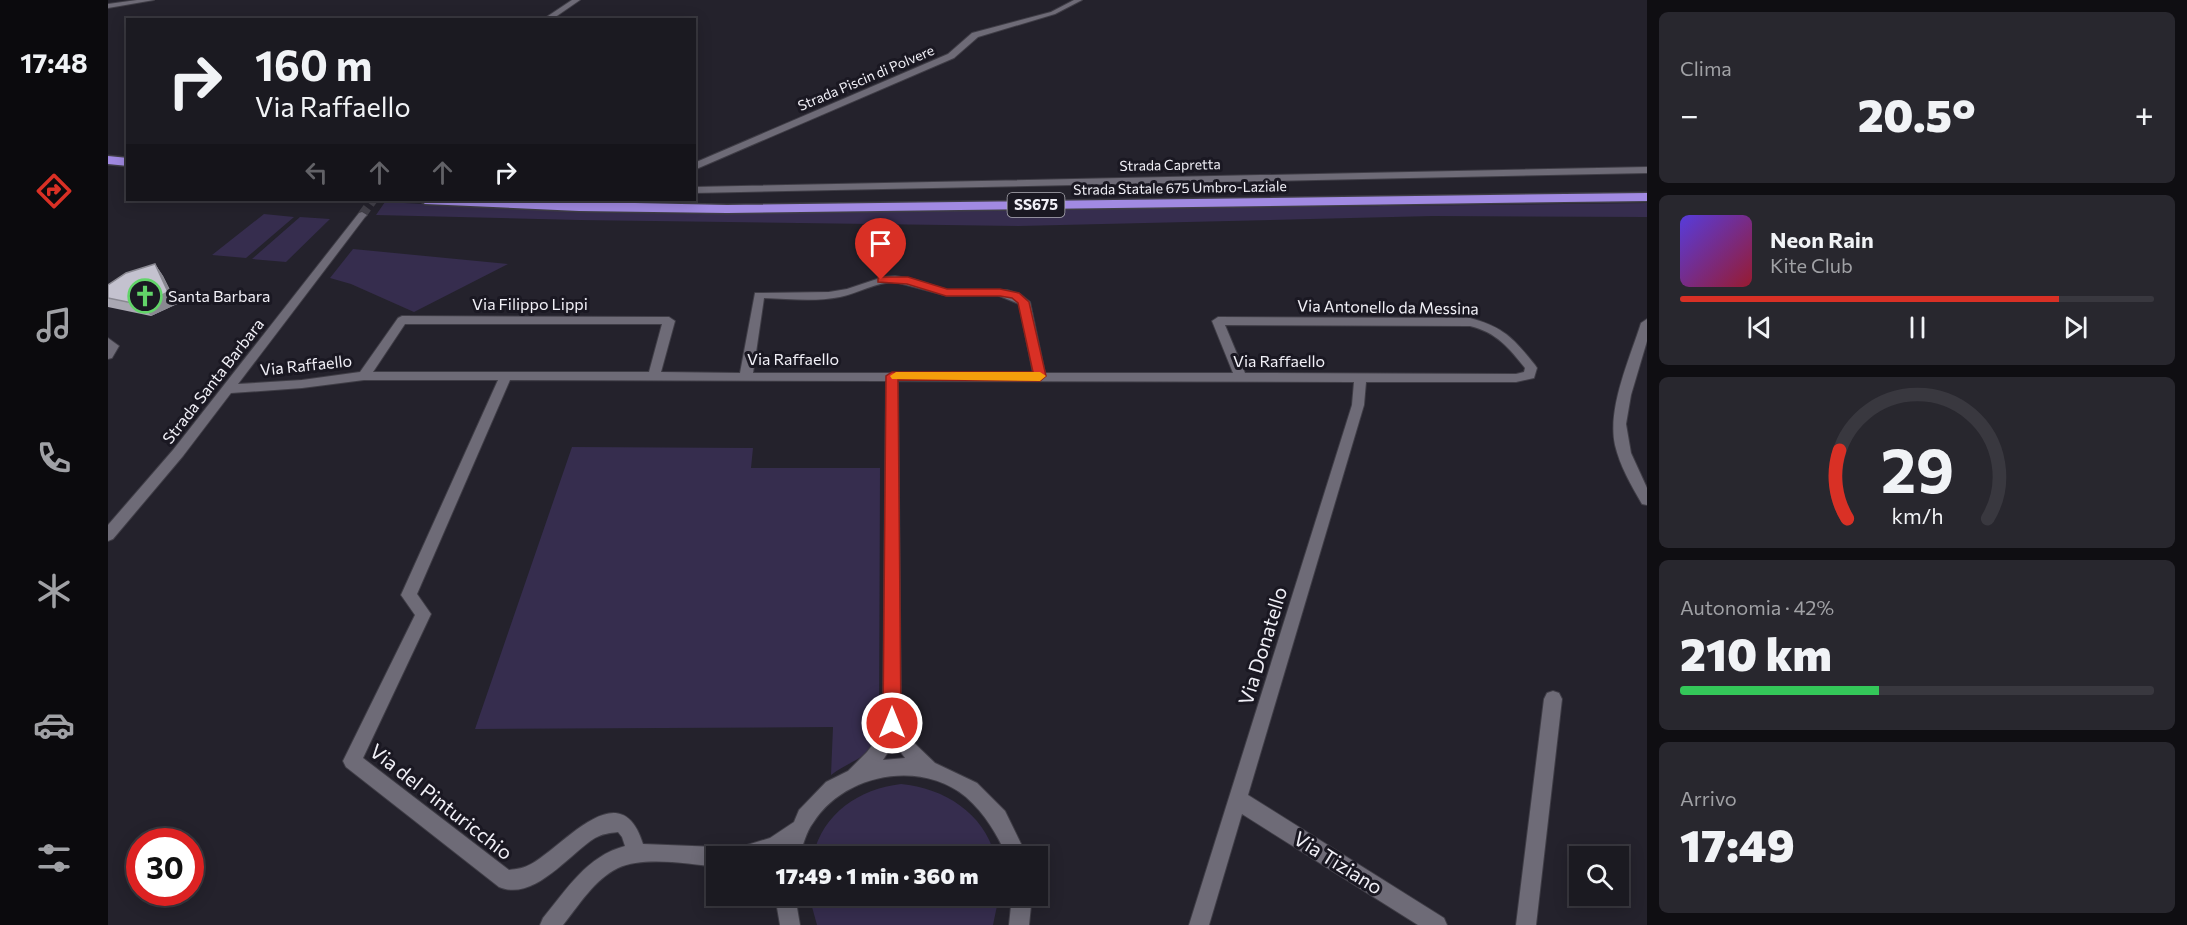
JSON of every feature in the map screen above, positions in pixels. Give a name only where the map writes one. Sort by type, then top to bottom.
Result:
[{"type":"highway","points":[[108,160],[126,162]]},
{"type":"highway","points":[[108,168],[126,170]]},
{"type":"highway","name":"Strada Statale 675 Umbro-Laziale","points":[[658,201],[1647,190]]},
{"type":"highway","name":"Strada Statale 675 Umbro-Laziale","points":[[448,201],[579,207],[727,209],[1647,197]]},
{"type":"street","points":[[108,6],[151,0]]},
{"type":"street","points":[[548,18],[577,0]]},
{"type":"street","name":"Strada Piscin di Polvere","points":[[696,166],[951,56],[975,35],[1053,14],[1079,0]]},
{"type":"street","name":"Strada Capretta","points":[[696,190],[1647,170]]},
{"type":"street","name":"Strada Santa Barbara","points":[[108,535],[178,453],[362,215]]},
{"type":"street","points":[[746,376],[759,296],[830,295],[851,291],[881,280],[895,279],[946,293],[1000,292],[1015,295],[1024,302],[1040,376]]},
{"type":"street","name":"Via Filippo Lippi","points":[[364,376],[402,320],[669,321],[654,375]]},
{"type":"street","name":"Via Antonello da Messina","points":[[1241,378],[1218,321],[1470,322],[1490,326],[1502,333],[1531,368],[1530,375],[1516,378],[1360,377]]},
{"type":"street","points":[[1647,323],[1624,404],[1620,437],[1631,472],[1647,501]]},
{"type":"street","points":[[108,342],[113,346],[108,355]]},
{"type":"street","name":"Via del Pinturicchio","points":[[506,375],[409,595],[423,614],[352,761],[506,880],[519,880],[532,876],[556,859],[577,837],[609,822],[621,822],[630,831],[637,854]]},
{"type":"street","name":"Via Raffaello","points":[[227,389],[302,384],[364,376],[1360,377]]},
{"type":"street","points":[[793,846],[799,829],[824,796],[855,775],[876,757],[884,747],[892,723],[892,376]]},
{"type":"street","name":"Via Donatello","points":[[1199,925],[1358,405],[1360,377]]},
{"type":"street","points":[[1526,925],[1553,699]]},
{"type":"street","points":[[892,723],[905,746],[929,769]]},
{"type":"street","points":[[855,775],[892,766],[929,769],[964,784],[980,796],[1005,828],[1013,846]]},
{"type":"street","name":"Via Tiziano","points":[[1238,800],[1437,925]]},
{"type":"street","points":[[775,846],[799,829]]},
{"type":"street","points":[[550,925],[593,874],[611,861],[637,854],[706,857]]},
{"type":"shaded area","points":[[385,202],[690,214],[1647,203],[1647,217],[1433,216],[1019,226],[376,215]]},
{"type":"shaded area","points":[[264,214],[294,217],[246,258],[212,255]]},
{"type":"shaded area","points":[[300,217],[330,219],[286,262],[252,259]]},
{"type":"shaded area","points":[[353,249],[508,264],[414,312],[351,284],[330,278]]},
{"type":"shaded area","points":[[572,447],[753,448],[751,468],[880,468],[879,723],[877,735],[869,750],[831,775],[833,727],[475,729]]},
{"type":"shaded area","points":[[901,784],[917,786],[947,797],[972,815],[982,827],[992,846],[816,846],[825,827],[845,806],[871,791]]},
{"type":"shaded area","points":[[812,906],[997,906],[993,925],[817,925]]},
{"type":"building","points":[[155,264],[168,292],[142,305],[108,298],[108,285],[126,273]]},
{"type":"tunnel","points":[[362,215],[372,201]]},
{"type":"slow traffic","points":[[896,376],[1040,376]]},
{"type":"place","name":"Santa Barbara","points":[[145,296]]},
{"type":"route","points":[[881,280],[908,281],[946,293],[1000,292],[1015,295],[1024,302],[1040,376],[892,376],[892,723]]}]
